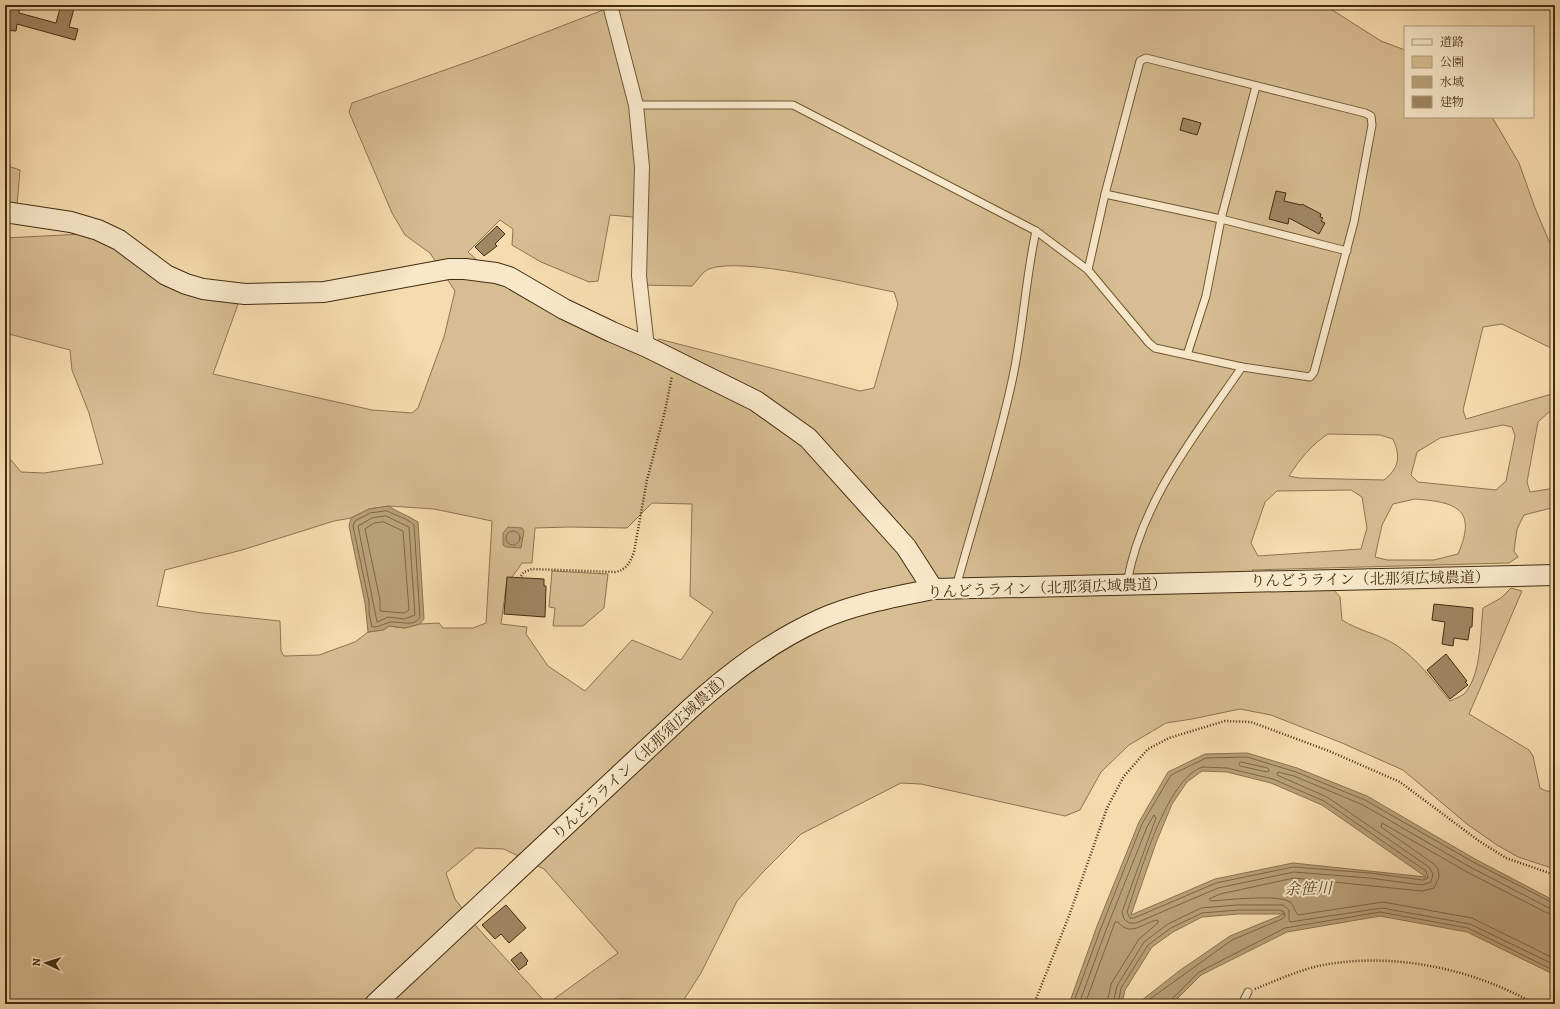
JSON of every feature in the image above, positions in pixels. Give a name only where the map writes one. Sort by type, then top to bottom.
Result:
[{"type":"street","points":[[610,5],[636,105],[642,167],[639,276],[647,347]]},
{"type":"street","points":[[5,212],[71,222],[98,230],[119,240],[166,275],[186,284],[203,289],[245,294],[324,292],[449,269],[465,269],[509,276],[564,309],[647,347],[756,401],[808,438],[906,547],[933,589]]},
{"type":"street","name":"りんどうライン（北那須広域農道）","points":[[375,1004],[685,713],[728,676],[765,649],[823,618],[863,604],[933,589],[1555,575]]},
{"type":"lane","points":[[636,105],[793,105],[1036,231],[1088,270],[1149,343],[1155,348],[1242,366],[1310,377],[1314,372],[1347,251],[1372,125],[1372,116],[1146,58],[1140,61],[1105,194],[1088,270]]},
{"type":"lane","points":[[1187,355],[1206,296],[1221,219],[1256,86]]},
{"type":"lane","points":[[1105,194],[1221,219],[1347,251]]},
{"type":"lane","points":[[955,589],[991,467],[1012,382],[1019,347],[1031,256],[1036,231]]},
{"type":"lane","points":[[1127,585],[1131,562],[1141,530],[1173,468],[1242,366]]},
{"type":"lane","points":[[1242,1004],[1248,992]]},
{"type":"path","points":[[522,576],[524,572],[532,569],[615,572],[621,571],[630,563],[634,552],[647,480],[665,411],[675,361]]},
{"type":"path","points":[[1034,1004],[1069,916],[1107,808],[1124,776],[1148,749],[1169,738],[1225,721],[1251,722],[1329,751],[1400,782],[1479,841],[1506,858],[1555,875]]},
{"type":"path","points":[[1248,992],[1317,966],[1352,962],[1394,961],[1437,968],[1480,980],[1535,1004]]},
{"type":"green space","points":[[616,5],[1330,5],[1329,8],[1381,41],[1404,50],[1404,118],[1493,118],[1519,163],[1535,208],[1555,255],[1555,350],[1502,324],[1483,327],[1463,410],[1466,419],[1555,393],[1555,412],[1549,412],[1538,422],[1527,482],[1530,492],[1555,488],[1555,507],[1524,515],[1517,529],[1514,551],[1518,557],[1509,563],[1252,570],[1272,585],[1333,589],[1340,597],[1342,620],[1383,638],[1404,650],[1425,671],[1450,701],[1464,694],[1470,686],[1474,676],[1479,654],[1483,608],[1501,598],[1511,588],[1522,591],[1469,714],[1529,750],[1533,756],[1540,788],[1546,791],[1555,791],[1555,869],[1518,857],[1497,845],[1467,824],[1403,770],[1342,743],[1271,715],[1240,709],[1166,723],[1129,745],[1101,772],[1080,810],[1065,816],[921,784],[901,783],[801,834],[762,873],[737,901],[701,973],[683,1001],[667,1002],[618,999],[614,1004],[547,1004],[5,1004],[5,453],[21,472],[44,473],[103,464],[89,413],[72,370],[70,350],[5,333],[5,238],[82,234],[101,236],[238,304],[213,374],[372,410],[412,413],[418,408],[444,337],[455,291],[430,253],[405,235],[392,213],[349,112],[352,103],[487,55]],"holes":[[[610,215],[633,217],[637,285],[692,286],[702,274],[709,269],[725,266],[746,266],[799,273],[894,292],[898,304],[874,388],[860,391],[659,339],[647,349],[486,268],[468,252],[500,220],[513,229],[512,245],[541,262],[589,282],[598,281]],[[1503,425],[1512,427],[1515,436],[1506,481],[1496,490],[1418,482],[1411,475],[1417,452],[1440,438]],[[1328,434],[1380,435],[1393,439],[1396,445],[1398,457],[1396,466],[1384,480],[1299,478],[1289,476],[1311,448]],[[1351,490],[1362,497],[1367,528],[1361,549],[1258,556],[1251,543],[1265,502],[1277,491]],[[1415,499],[1429,500],[1441,502],[1459,510],[1464,517],[1465,526],[1464,539],[1458,554],[1434,560],[1387,560],[1375,557],[1382,525],[1393,504]],[[652,503],[692,504],[690,596],[713,612],[681,660],[632,640],[585,691],[548,666],[526,634],[527,627],[501,624],[507,580],[512,577],[522,563],[532,563],[535,528],[627,528]],[[389,506],[434,509],[492,521],[486,623],[473,628],[443,628],[439,623],[420,624],[405,628],[389,626],[383,630],[368,632],[355,642],[319,655],[284,656],[281,651],[280,621],[203,613],[157,606],[165,570],[242,550],[334,521],[351,518],[369,509]],[[476,848],[504,849],[544,869],[618,953],[547,1004],[476,926],[455,899],[446,873]]]},
{"type":"green space","points":[[5,165],[20,170],[17,205],[5,204]]},
{"type":"green space","points":[[552,571],[608,574],[604,608],[583,626],[553,626],[555,608],[549,607]]},
{"type":"water","points":[[389,506],[418,522],[424,619],[420,624],[405,628],[389,626],[383,630],[368,632],[365,603],[349,526],[351,518],[369,509]]},
{"type":"water","points":[[508,527],[522,528],[524,531],[521,548],[506,547],[503,545],[503,533]]},
{"type":"water","name":"余笹川","points":[[1247,753],[1297,768],[1367,796],[1475,859],[1555,901],[1555,975],[1467,932],[1380,916],[1287,932],[1201,975],[1172,1004],[1137,1004],[1179,971],[1230,936],[1284,914],[1238,914],[1202,917],[1173,932],[1152,947],[1125,990],[1122,1004],[1069,1004],[1097,926],[1139,822],[1168,772],[1205,754]],"holes":[[[1202,771],[1227,772],[1271,783],[1322,805],[1426,877],[1293,863],[1215,879],[1131,915],[1156,843],[1172,804],[1187,782]]]},
{"type":"building","points":[[5,5],[20,5],[19,13],[56,23],[61,5],[75,5],[69,27],[78,29],[75,40],[17,24],[16,31],[5,30]]},
{"type":"building","points":[[1183,118],[1201,123],[1197,135],[1180,130]]},
{"type":"building","points":[[1276,191],[1286,193],[1284,201],[1302,204],[1321,214],[1320,217],[1323,218],[1321,221],[1325,223],[1319,234],[1289,218],[1288,224],[1269,219]]},
{"type":"building","points":[[497,226],[505,234],[495,244],[497,246],[484,256],[475,247]]},
{"type":"building","points":[[507,577],[544,579],[544,586],[546,586],[545,617],[504,614]]},
{"type":"building","points":[[1434,604],[1473,608],[1472,627],[1470,627],[1468,640],[1454,638],[1453,646],[1442,644],[1445,622],[1432,620]]},
{"type":"building","points":[[1446,654],[1467,681],[1465,682],[1468,685],[1450,699],[1427,670]]},
{"type":"building","points":[[506,905],[526,928],[509,943],[501,934],[495,939],[482,925]]},
{"type":"building","points":[[521,952],[528,961],[526,963],[527,964],[519,970],[511,960]]}]
